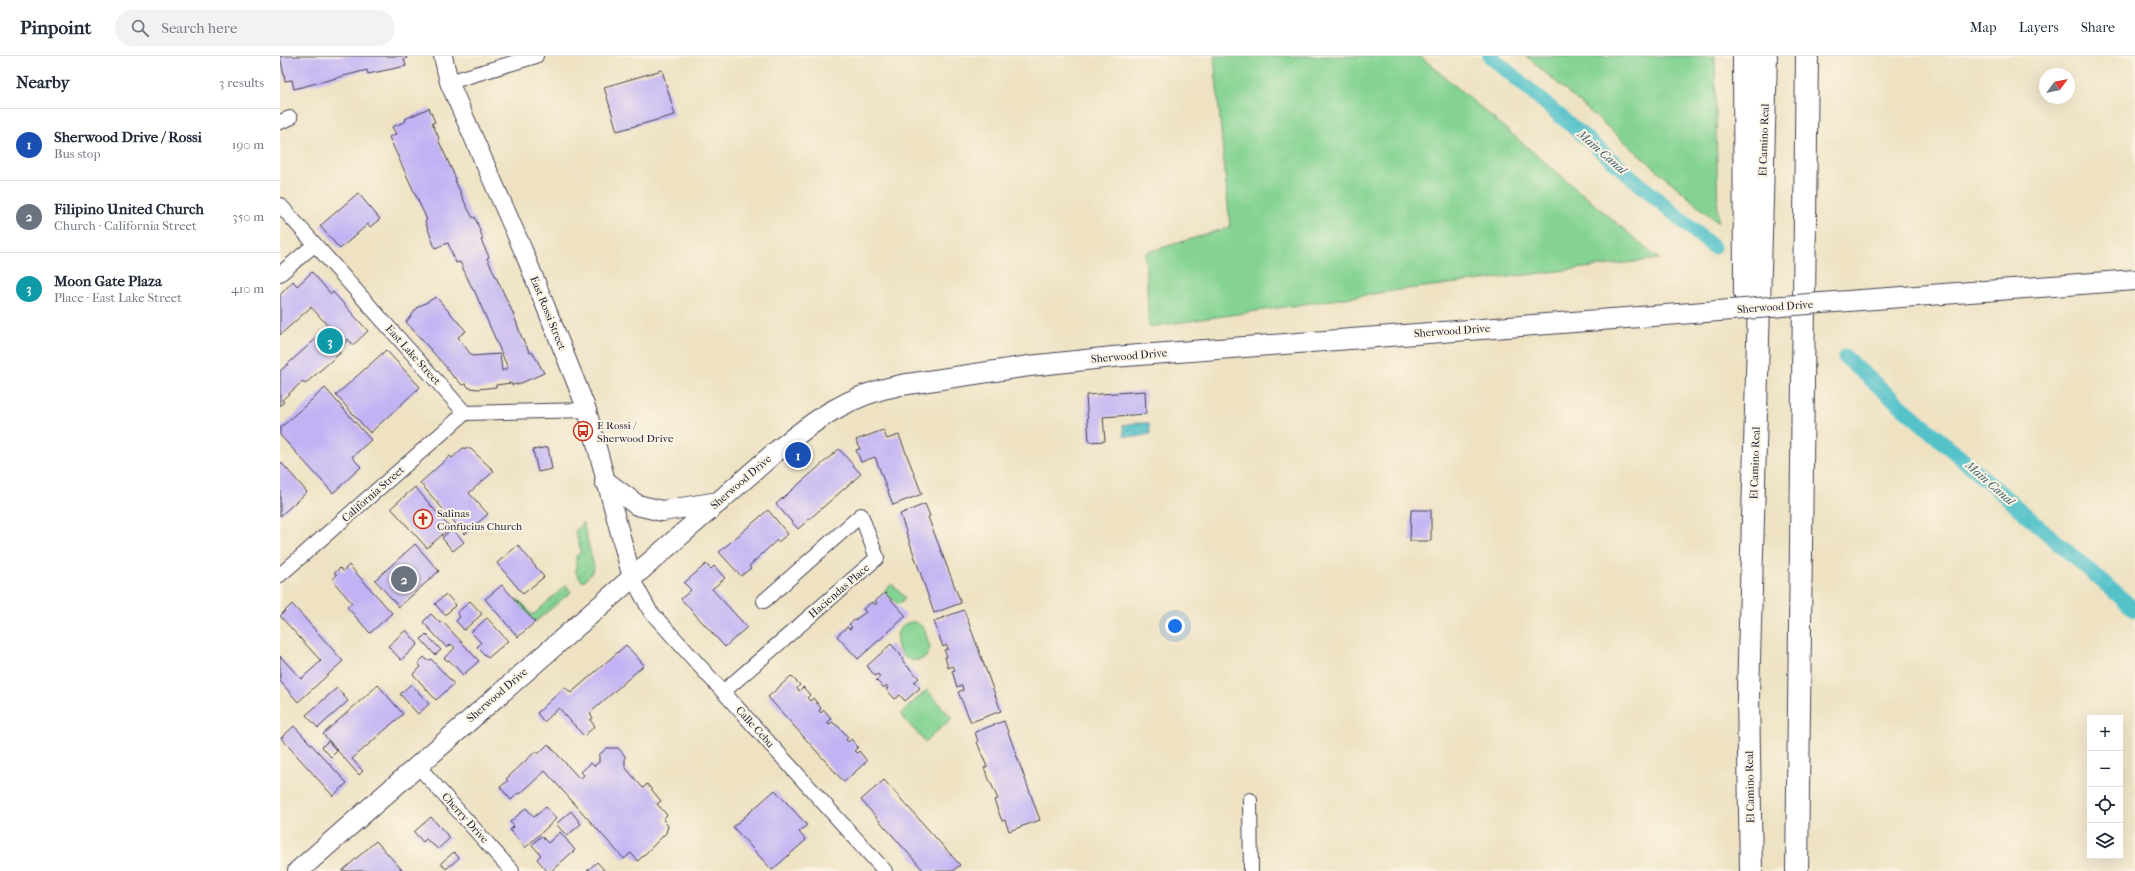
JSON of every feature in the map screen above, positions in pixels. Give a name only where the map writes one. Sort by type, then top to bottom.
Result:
[{"type":"highway","points":[[1744,56],[1748,694]]},
{"type":"highway","name":"El Camino Real","points":[[1751,871],[1748,694],[1766,56]]},
{"type":"highway","points":[[1797,871],[1807,56]]},
{"type":"main road","name":"Sherwood Drive","points":[[298,871],[417,765],[810,424],[833,409],[880,389],[1029,366],[1113,357],[2135,280]]},
{"type":"main road","points":[[605,481],[637,505],[662,511],[719,502]]},
{"type":"street","name":"East Rossi Street","points":[[443,56],[449,82],[523,250],[587,410],[632,578]]},
{"type":"street","points":[[449,82],[536,56]]},
{"type":"street","name":"East Lake Street","points":[[280,206],[465,413]]},
{"type":"street","points":[[280,274],[314,245]]},
{"type":"street","points":[[465,413],[587,410]]},
{"type":"street","name":"California Street","points":[[280,575],[465,413]]},
{"type":"street","name":"Haciendas Place","points":[[723,692],[877,558],[862,515],[764,601]]},
{"type":"street","name":"Calle Cebu","points":[[632,578],[650,611],[885,871]]},
{"type":"street","name":"Cherry Drive","points":[[417,765],[512,871]]},
{"type":"street","points":[[1250,800],[1251,871]]},
{"type":"green space","points":[[1214,56],[1420,56],[1659,259],[1399,290],[1149,327],[1145,253],[1230,227]]},
{"type":"green space","points":[[1526,56],[1715,56],[1718,223]]},
{"type":"green space","points":[[583,522],[594,567],[592,572],[583,582],[576,573],[576,556],[581,551],[575,531]]},
{"type":"green space","points":[[892,584],[905,598],[898,605],[884,591]]},
{"type":"green space","points":[[566,585],[571,592],[535,622],[516,601],[518,599],[533,615]]},
{"type":"green space","points":[[916,622],[924,628],[930,648],[926,657],[915,661],[907,659],[901,653],[897,645],[897,637],[900,629],[906,623]]},
{"type":"green space","points":[[927,690],[952,718],[925,742],[900,714]]},
{"type":"water","points":[[1149,423],[1150,434],[1137,437],[1124,436],[1123,425]]},
{"type":"building","points":[[280,56],[406,56],[407,58],[404,59],[406,66],[368,74],[367,70],[294,89],[292,80],[285,81]]},
{"type":"building","points":[[662,70],[675,115],[617,131],[604,87]]},
{"type":"building","points":[[429,108],[435,122],[432,123],[456,179],[455,180],[473,218],[475,217],[483,239],[481,240],[489,257],[487,258],[513,313],[522,338],[530,353],[532,352],[544,373],[519,384],[512,385],[511,383],[496,385],[496,387],[478,389],[469,388],[466,384],[462,385],[455,377],[454,378],[406,322],[418,307],[436,297],[466,331],[458,337],[472,356],[500,354],[502,371],[508,368],[474,290],[460,262],[456,263],[448,243],[435,248],[425,221],[427,220],[389,137],[396,134],[392,127]]},
{"type":"building","points":[[358,193],[380,219],[370,227],[368,224],[340,249],[320,226]]},
{"type":"building","points":[[312,272],[331,294],[333,292],[368,331],[353,345],[348,339],[338,351],[340,353],[305,384],[303,381],[282,400],[284,402],[280,406],[280,371],[329,327],[311,307],[280,335],[280,295],[293,281],[297,286]]},
{"type":"building","points":[[386,350],[420,387],[370,433],[336,395]]},
{"type":"building","points":[[325,388],[371,440],[352,457],[361,467],[333,493],[280,435],[280,428]]},
{"type":"building","points":[[1145,391],[1146,414],[1103,417],[1105,441],[1089,442],[1086,395]]},
{"type":"building","points":[[883,430],[887,439],[899,435],[922,494],[893,505],[875,457],[861,462],[856,450],[860,449],[856,440]]},
{"type":"building","points":[[548,447],[552,469],[538,472],[533,450]]},
{"type":"building","points":[[463,448],[471,449],[494,471],[469,493],[488,514],[465,534],[420,483],[450,456],[452,458]]},
{"type":"building","points":[[839,449],[861,474],[798,529],[776,504]]},
{"type":"building","points":[[280,461],[307,492],[280,516]]},
{"type":"building","points":[[415,487],[450,528],[427,548],[391,508]]},
{"type":"building","points":[[925,504],[930,516],[928,517],[961,603],[934,613],[900,514]]},
{"type":"building","points":[[768,510],[788,534],[778,542],[777,540],[749,566],[751,568],[741,576],[719,552]]},
{"type":"building","points":[[1411,510],[1431,510],[1431,541],[1410,541]]},
{"type":"building","points":[[452,529],[464,542],[453,551],[442,538]]},
{"type":"building","points":[[415,544],[439,571],[399,607],[375,580]]},
{"type":"building","points":[[518,545],[544,577],[523,594],[497,563]]},
{"type":"building","points":[[706,564],[711,569],[714,566],[725,578],[712,589],[747,627],[725,647],[681,599],[691,590],[684,583]]},
{"type":"building","points":[[349,565],[392,613],[370,633],[347,607],[352,603],[332,580],[337,575],[334,573],[340,568],[343,571]]},
{"type":"building","points":[[502,585],[535,622],[518,637],[485,599]]},
{"type":"building","points":[[885,593],[906,616],[858,659],[837,636],[847,627],[850,629],[852,627],[849,624],[866,612],[863,609],[872,602],[875,605],[877,603],[875,601]]},
{"type":"building","points":[[446,594],[456,605],[445,615],[435,604]]},
{"type":"building","points":[[470,601],[482,614],[464,630],[456,621],[460,617],[457,613]]},
{"type":"building","points":[[292,604],[343,661],[298,702],[280,681],[280,656],[301,679],[321,661],[280,616]]},
{"type":"building","points":[[964,610],[1001,711],[971,722],[958,692],[963,690],[962,685],[957,687],[952,671],[955,670],[953,666],[948,668],[945,657],[947,656],[944,650],[948,649],[947,645],[943,647],[934,621]]},
{"type":"building","points":[[431,614],[440,623],[442,621],[479,661],[463,675],[449,660],[448,661],[444,658],[455,648],[451,644],[447,648],[423,622]]},
{"type":"building","points":[[487,618],[508,641],[488,658],[477,647],[481,643],[471,632]]},
{"type":"building","points":[[406,630],[418,644],[401,660],[388,646]]},
{"type":"building","points":[[426,634],[441,650],[435,655],[421,639]]},
{"type":"building","points":[[891,644],[900,654],[904,663],[919,678],[914,682],[920,688],[905,701],[900,695],[895,699],[886,689],[888,688],[886,685],[884,688],[876,680],[880,677],[878,674],[875,676],[867,666]]},
{"type":"building","points":[[626,645],[644,665],[590,713],[593,718],[590,720],[595,726],[584,736],[559,708],[544,722],[537,713],[565,687],[571,693]]},
{"type":"building","points":[[424,657],[428,661],[431,659],[454,684],[436,700],[413,674],[421,667],[418,663]]},
{"type":"building","points":[[791,676],[800,685],[797,688],[799,691],[803,687],[810,695],[807,698],[810,701],[813,698],[821,708],[819,711],[821,713],[824,710],[831,718],[827,722],[830,724],[832,722],[839,727],[848,737],[846,740],[848,742],[851,739],[858,747],[854,751],[857,753],[859,751],[867,761],[844,782],[768,697]]},
{"type":"building","points":[[411,684],[429,704],[418,714],[400,694]]},
{"type":"building","points":[[378,685],[403,714],[352,759],[363,771],[359,775],[323,734]]},
{"type":"building","points":[[337,688],[348,701],[318,728],[306,715]]},
{"type":"building","points":[[1004,721],[1040,820],[1009,831],[1005,820],[1002,821],[994,800],[998,799],[984,768],[987,767],[977,742],[975,732]]},
{"type":"building","points":[[294,726],[347,783],[333,796],[281,738]]},
{"type":"building","points":[[328,741],[337,751],[331,757],[322,747]]},
{"type":"building","points":[[548,744],[580,779],[584,775],[581,772],[591,763],[594,766],[599,762],[599,755],[607,748],[618,748],[625,756],[625,767],[643,788],[647,784],[661,801],[657,804],[667,815],[663,819],[668,826],[666,833],[638,861],[631,853],[624,859],[545,771],[520,794],[518,793],[511,800],[500,787],[508,781],[506,779],[536,751],[538,754]]},
{"type":"building","points":[[884,780],[960,865],[953,871],[924,871],[861,800]]},
{"type":"building","points":[[775,790],[807,825],[799,832],[806,840],[772,870],[733,827]]},
{"type":"building","points":[[546,807],[556,819],[525,848],[510,830],[514,826],[510,822],[526,808],[534,817]]},
{"type":"building","points":[[571,811],[581,824],[567,836],[556,824]]},
{"type":"building","points":[[431,817],[450,838],[438,849],[426,839],[423,842],[414,832]]},
{"type":"building","points":[[560,832],[575,850],[551,871],[547,871],[537,859],[541,855],[532,845],[541,836],[548,843]]},
{"type":"building","points":[[376,841],[403,871],[342,871]]},
{"type":"building","points":[[454,852],[459,858],[446,869],[441,863]]},
{"type":"building","points":[[597,862],[605,871],[587,871]]},
{"type":"waterway","name":"Main Canal","points":[[1490,56],[1713,247]]},
{"type":"waterway","name":"Main Canal","points":[[1845,357],[2135,610]]},
{"type":"place","name":"Moon Gate Plaza","points":[[330,341]]},
{"type":"place","name":"E Rossi / Sherwood Drive","points":[[583,431]]},
{"type":"place","name":"Sherwood Drive / Rossi","points":[[798,455]]},
{"type":"place","name":"Salinas Confucius Church","points":[[423,519]]},
{"type":"place","name":"Filipino United Church","points":[[404,579]]}]
